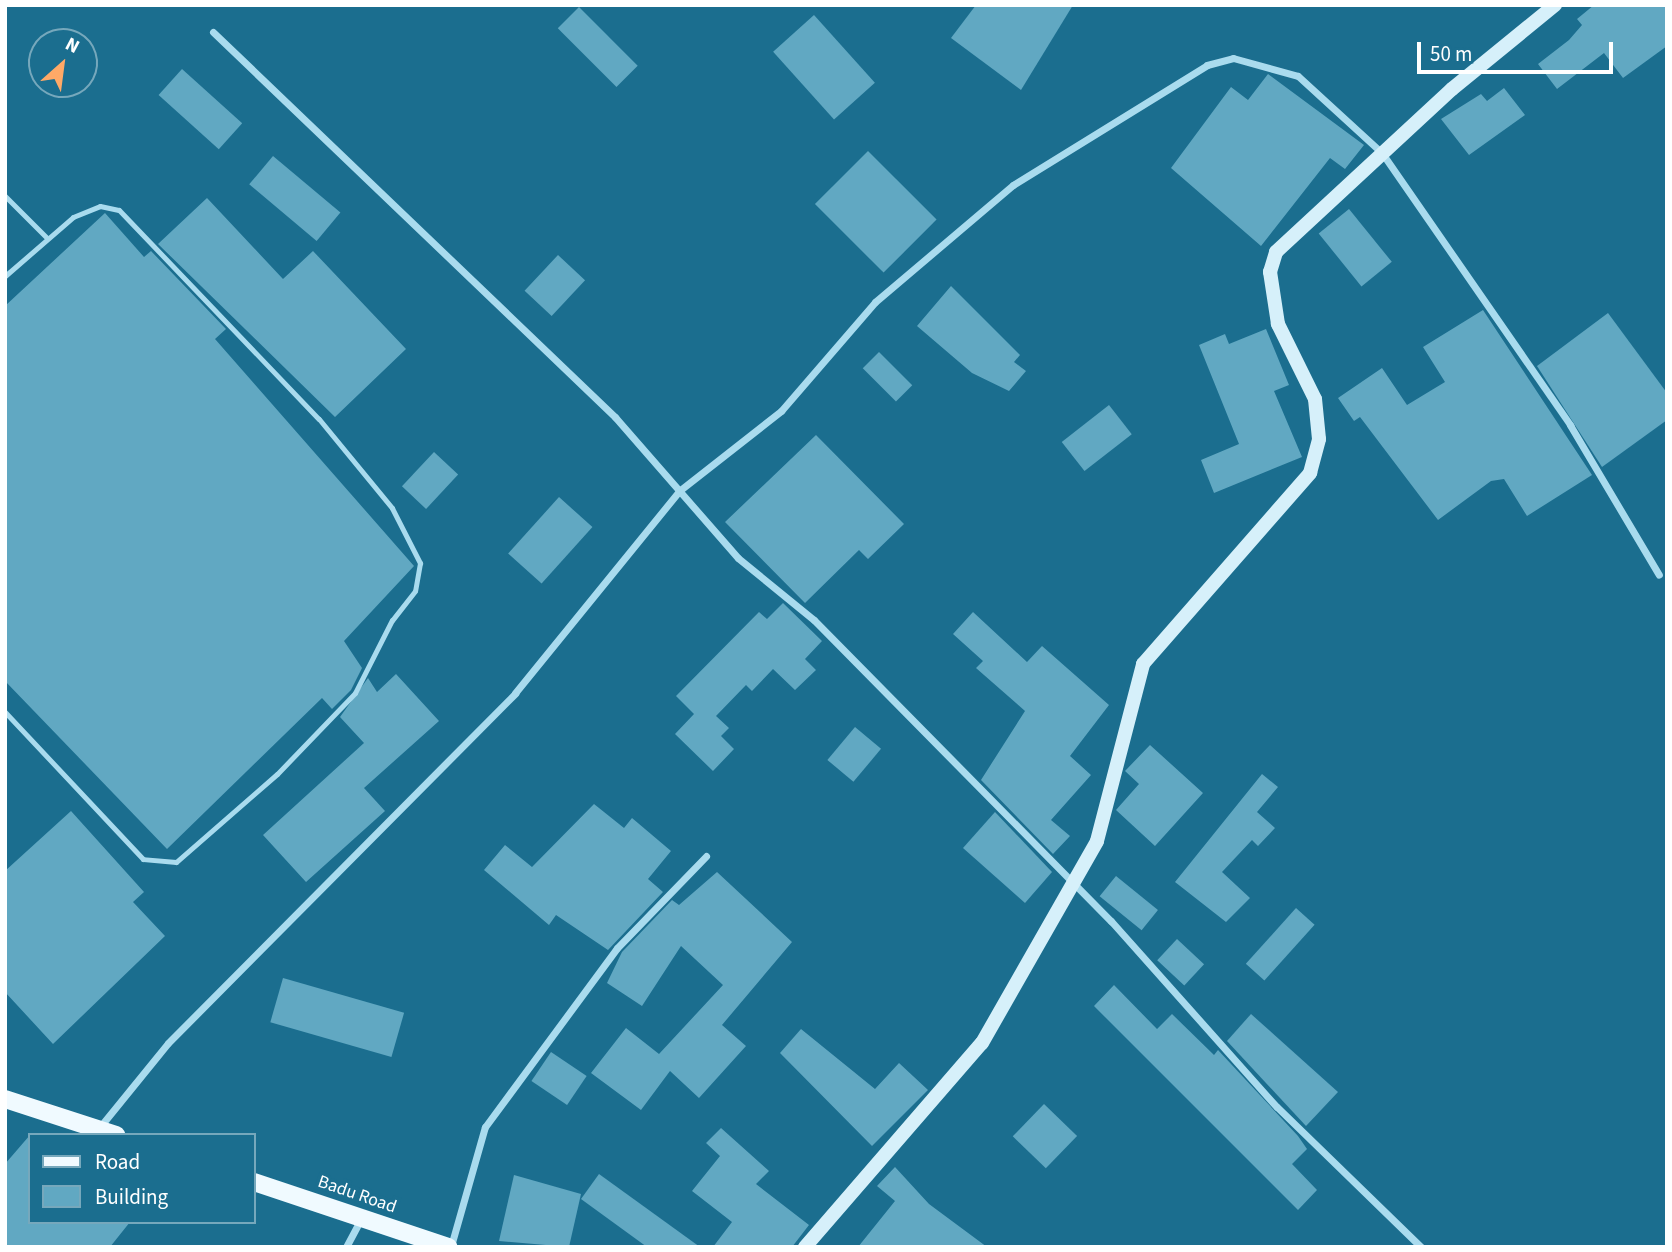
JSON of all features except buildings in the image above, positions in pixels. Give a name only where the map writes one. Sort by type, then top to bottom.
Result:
[{"type":"main road","points":[[5,1099],[107,1132]]},
{"type":"main road","name":"Badu Road","points":[[256,1183],[449,1247]]},
{"type":"street","points":[[805,1247],[955,1082],[1074,884],[1114,792],[1129,702],[1143,664],[1310,473],[1319,439],[1315,398],[1278,324],[1270,272],[1276,252],[1382,153],[1555,5]]},
{"type":"street","points":[[213,32],[615,417],[738,558],[814,620],[1074,884],[1277,1107],[1421,1247]]},
{"type":"street","points":[[107,1132],[168,1043],[515,693],[679,491],[780,411],[875,302],[981,208],[1206,65],[1233,58],[1298,76],[1382,153],[1570,425],[1660,575]]},
{"type":"street","points":[[449,1247],[485,1127],[617,948],[706,856]]},
{"type":"street","points":[[346,1247],[361,1218]]},
{"type":"lane","points":[[5,196],[46,237]]},
{"type":"lane","points":[[5,276],[46,237],[100,206],[134,221],[318,419],[392,508],[420,563],[415,591],[392,620],[355,694],[277,774],[176,862],[143,859],[5,712]]}]
